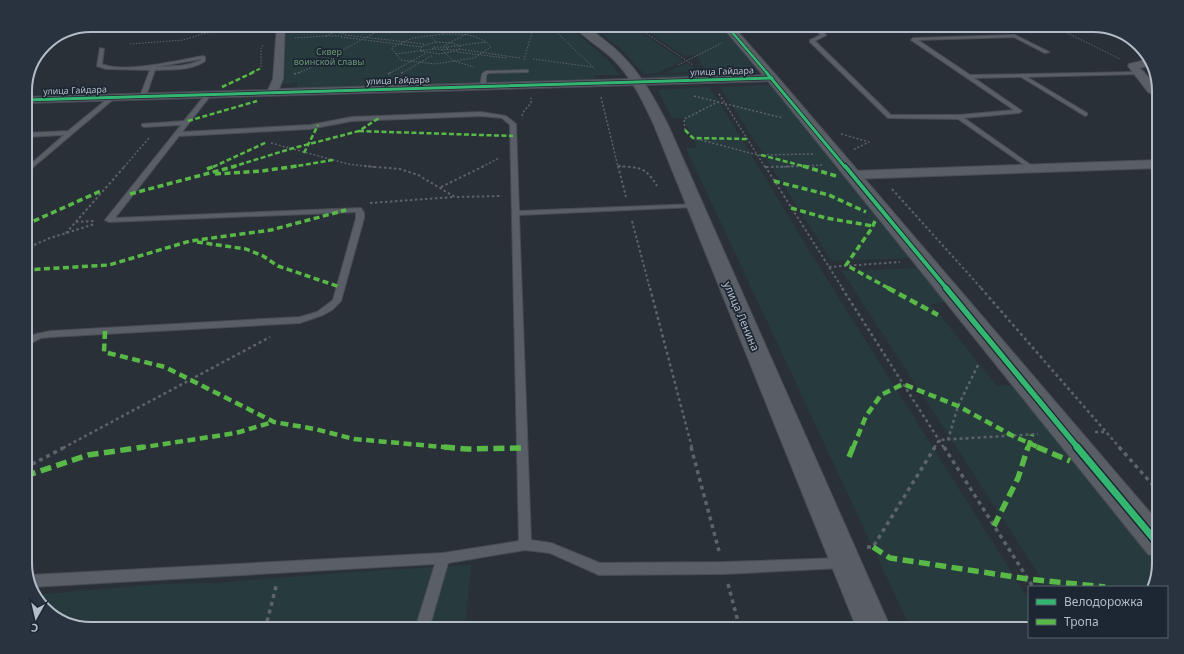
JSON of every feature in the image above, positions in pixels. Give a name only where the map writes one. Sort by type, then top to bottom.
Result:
[{"type":"main road","name":"улица Ленина","points":[[587,32],[610,50],[627,67],[661,124],[871,622]]},
{"type":"main road","points":[[733,32],[811,125],[843,158],[1152,537]]},
{"type":"street","points":[[272,92],[278,79],[281,32]]},
{"type":"street","points":[[1146,65],[1136,69],[1152,89]]},
{"type":"street","name":"улица Гайдара","points":[[32,100],[772,78]]},
{"type":"street","points":[[843,158],[878,174],[1152,164]]},
{"type":"lane","points":[[820,32],[824,35],[812,41],[890,117],[960,117],[1019,111],[913,39],[1015,36],[1047,52]]},
{"type":"lane","points":[[102,49],[98,65],[106,68],[140,68],[152,68],[199,65],[203,61],[204,57],[140,68]]},
{"type":"lane","points":[[143,96],[152,68]]},
{"type":"lane","points":[[969,77],[1022,76],[1136,69]]},
{"type":"lane","points":[[483,86],[484,74],[488,72],[526,71]]},
{"type":"lane","points":[[1022,76],[1085,114]]},
{"type":"lane","points":[[109,220],[208,95]]},
{"type":"lane","points":[[32,166],[113,97]]},
{"type":"lane","points":[[178,134],[310,127],[352,119],[482,114],[504,117],[513,124],[525,545]]},
{"type":"lane","points":[[960,117],[1033,169]]},
{"type":"lane","points":[[144,125],[187,123]]},
{"type":"lane","points":[[32,135],[70,133]]},
{"type":"lane","points":[[515,212],[694,205]]},
{"type":"lane","points":[[32,340],[39,336],[51,334],[300,320],[320,314],[330,308],[337,301],[360,218],[360,213],[358,210],[346,210],[109,220]]},
{"type":"lane","points":[[35,581],[443,558],[525,545],[551,548],[599,569],[724,568],[843,556]]},
{"type":"lane","points":[[424,622],[443,558]]},
{"type":"path","points":[[130,44],[183,40],[206,33],[218,32]]},
{"type":"path","points":[[326,36],[335,32],[426,45],[437,50],[487,42]]},
{"type":"path","points":[[341,37],[345,34],[357,32]]},
{"type":"path","points":[[278,79],[308,69],[376,32]]},
{"type":"path","points":[[395,54],[444,46],[469,32]]},
{"type":"path","points":[[526,71],[524,60],[532,32]]},
{"type":"path","points":[[556,32],[594,68],[600,82],[599,91],[628,207],[738,622]]},
{"type":"path","points":[[645,32],[703,72],[709,80],[1032,586]]},
{"type":"path","points":[[673,68],[687,61],[726,32]]},
{"type":"path","points":[[1065,32],[1136,69]]},
{"type":"path","points":[[450,34],[464,35],[479,37],[487,42],[491,47],[474,58],[435,64],[399,59],[391,48],[413,38],[450,34]]},
{"type":"path","points":[[295,38],[326,36],[341,37],[422,47],[435,42],[452,42],[460,46]]},
{"type":"path","points":[[350,38],[355,36]]},
{"type":"path","points":[[430,36],[438,46]]},
{"type":"path","points":[[372,41],[377,38]]},
{"type":"path","points":[[379,42],[384,39]]},
{"type":"path","points":[[388,43],[394,40]]},
{"type":"path","points":[[409,46],[414,43]]},
{"type":"path","points":[[444,46],[459,50]]},
{"type":"path","points":[[459,50],[460,46]]},
{"type":"path","points":[[420,51],[422,47]]},
{"type":"path","points":[[430,54],[437,50]]},
{"type":"path","points":[[442,50],[454,61],[482,68],[488,72]]},
{"type":"path","points":[[420,51],[430,54],[446,54],[459,50]]},
{"type":"path","points":[[469,53],[473,50]]},
{"type":"path","points":[[455,51],[524,60]]},
{"type":"path","points":[[384,77],[426,53]]},
{"type":"path","points":[[491,56],[495,53]]},
{"type":"path","points":[[397,75],[435,54]]},
{"type":"path","points":[[397,69],[406,71]]},
{"type":"path","points":[[688,94],[811,125]]},
{"type":"path","points":[[685,130],[684,119],[722,100]]},
{"type":"path","points":[[66,233],[161,124]]},
{"type":"path","points":[[765,167],[843,158],[855,152],[853,150],[869,142],[837,133],[843,158]]},
{"type":"path","points":[[693,138],[758,155],[843,158]]},
{"type":"path","points":[[267,142],[348,164],[400,169],[418,175],[455,197]]},
{"type":"path","points":[[440,187],[514,151]]},
{"type":"path","points":[[618,166],[638,168],[650,173],[657,186]]},
{"type":"path","points":[[878,174],[986,293],[1152,484]]},
{"type":"path","points":[[346,210],[383,201],[515,195]]},
{"type":"path","points":[[75,222],[109,220]]},
{"type":"path","points":[[32,246],[50,238],[109,220]]},
{"type":"path","points":[[828,266],[903,262]]},
{"type":"path","points":[[32,464],[300,320]]},
{"type":"path","points":[[948,440],[958,406],[979,363]]},
{"type":"path","points":[[939,440],[1107,432]]},
{"type":"path","points":[[843,556],[872,547],[939,440]]},
{"type":"path","points":[[267,622],[281,567]]},
{"type":"green space","name":"Сквер воинской славы","points":[[287,32],[575,32],[608,60],[620,75],[594,75],[595,81],[297,89],[297,83],[283,84]]},
{"type":"green space","points":[[599,32],[641,32],[683,61],[658,73],[644,74],[621,49]]},
{"type":"green space","points":[[648,32],[726,32],[757,70],[706,71],[696,55],[684,56]]},
{"type":"green space","points":[[687,63],[699,72],[665,73]]},
{"type":"green space","points":[[757,72],[740,77],[724,77],[707,73]]},
{"type":"green space","points":[[700,74],[701,77],[699,78],[669,79],[646,75]]},
{"type":"green space","points":[[768,85],[774,88],[910,258],[832,261],[720,87]]},
{"type":"green space","points":[[709,87],[816,262],[1028,598],[1028,622],[908,622],[686,148],[697,147],[683,118],[672,118],[658,90]]},
{"type":"green space","points":[[918,268],[946,302],[931,304],[997,386],[1014,385],[1152,555],[1151,575],[1147,586],[1046,586],[842,271]]},
{"type":"green space","points":[[471,565],[466,622],[91,622],[79,621],[65,616],[56,610],[56,598],[44,598],[41,594],[160,584],[215,583],[350,572]]},
{"type":"marked path","points":[[222,87],[261,68]]},
{"type":"marked path","points":[[188,121],[257,101]]},
{"type":"marked path","points":[[130,194],[359,131],[379,118]]},
{"type":"marked path","points":[[304,153],[318,125]]},
{"type":"marked path","points":[[685,130],[693,138],[747,139]]},
{"type":"marked path","points":[[359,131],[513,136]]},
{"type":"marked path","points":[[207,169],[267,142]]},
{"type":"marked path","points":[[761,155],[805,166],[836,176]]},
{"type":"marked path","points":[[215,174],[262,171],[333,160]]},
{"type":"marked path","points":[[774,181],[829,195],[866,212]]},
{"type":"marked path","points":[[32,222],[103,190]]},
{"type":"marked path","points":[[791,208],[826,218],[873,226]]},
{"type":"marked path","points":[[32,270],[109,265],[190,241],[271,230],[346,210]]},
{"type":"marked path","points":[[875,221],[872,228],[846,265],[938,315]]},
{"type":"marked path","points":[[197,242],[246,249],[263,256],[278,266],[340,287]]},
{"type":"marked path","points":[[105,331],[104,352],[165,367],[274,422],[315,429],[354,439],[467,449],[522,448]]},
{"type":"marked path","points":[[849,457],[866,416],[881,395],[903,384],[958,406],[1013,436],[1070,461]]},
{"type":"marked path","points":[[32,474],[88,455],[236,433],[273,422]]},
{"type":"marked path","points":[[994,526],[1018,478],[1032,435]]},
{"type":"marked path","points":[[873,547],[890,558],[1028,579],[1095,586]]},
{"type":"cycle path","points":[[732,32],[777,84],[1152,537]]},
{"type":"cycle path","points":[[32,100],[772,78]]}]
